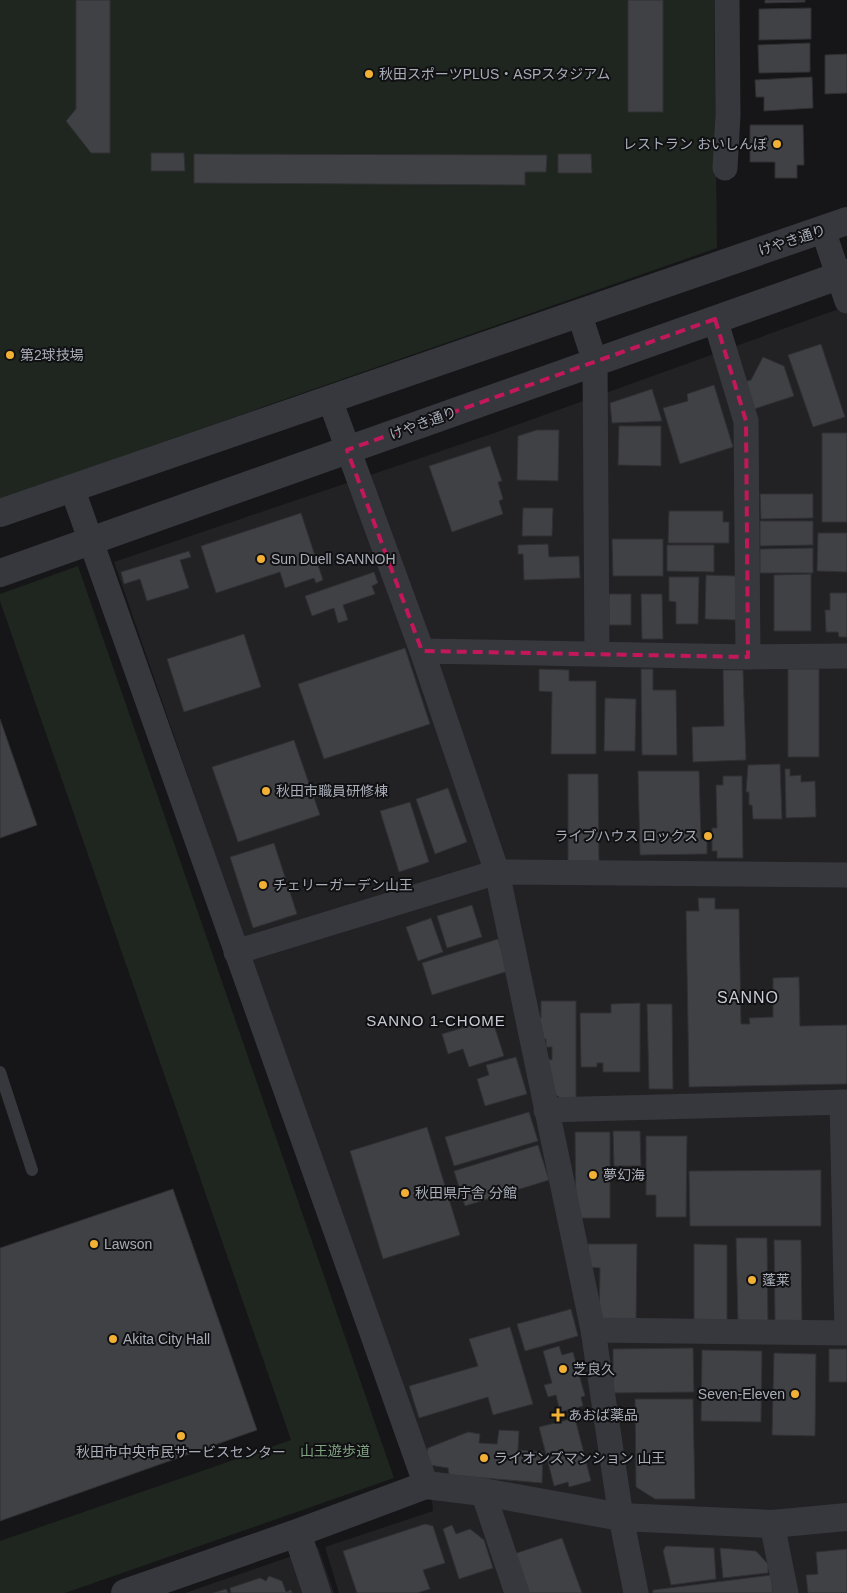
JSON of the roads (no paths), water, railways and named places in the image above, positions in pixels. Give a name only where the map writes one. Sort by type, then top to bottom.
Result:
[{"type":"street","points":[[725,168],[728,115],[727,0]]},
{"type":"street","points":[[835,226],[844,284]]},
{"type":"street","name":"けやき通り","points":[[0,513],[835,226]]},
{"type":"street","name":"けやき通り","points":[[0,573],[715,319],[844,284]]},
{"type":"street","points":[[579,313],[595,362],[597,654]]},
{"type":"street","points":[[715,319],[746,421],[748,657]]},
{"type":"street","points":[[330,400],[422,650],[497,872],[592,1330],[636,1593]]},
{"type":"street","points":[[72,488],[426,1485]]},
{"type":"street","points":[[422,650],[748,657],[847,656]]},
{"type":"street","points":[[236,952],[497,872],[847,874]]},
{"type":"street","points":[[546,1110],[845,1102],[847,1333],[592,1330]]},
{"type":"street","points":[[125,1593],[297,1533],[426,1485],[483,1492],[622,1517],[772,1524],[847,1517]]},
{"type":"street","points":[[483,1492],[517,1593]]},
{"type":"street","points":[[772,1524],[786,1593]]},
{"type":"street","points":[[297,1533],[317,1593]]},
{"type":"lane","points":[[0,1072],[32,1170]]},
{"type":"place","name":"秋田スポーツPLUS・ASPスタジアム","points":[[369,74]]},
{"type":"place","name":"レストラン おいしんぼ","points":[[777,144]]},
{"type":"place","name":"第2球技場","points":[[10,355]]},
{"type":"place","name":"Sun Duell SANNOH","points":[[261,559]]},
{"type":"place","name":"秋田市職員研修棟","points":[[266,791]]},
{"type":"place","name":"ライブハウス ロックス","points":[[708,836]]},
{"type":"place","name":"チェリーガーデン山王","points":[[263,885]]},
{"type":"place","name":"夢幻海","points":[[593,1175]]},
{"type":"place","name":"秋田県庁舎 分館","points":[[405,1193]]},
{"type":"place","name":"Lawson","points":[[94,1244]]},
{"type":"place","name":"蓬莱","points":[[752,1280]]},
{"type":"place","name":"Akita City Hall","points":[[113,1339]]},
{"type":"place","name":"芝良久","points":[[563,1369]]},
{"type":"place","name":"Seven-Eleven","points":[[795,1394]]},
{"type":"place","name":"あおば薬品","points":[[558,1415]]},
{"type":"place","name":"秋田市中央市民サービスセンター","points":[[181,1436]]},
{"type":"place","name":"ライオンズマンション 山王","points":[[484,1458]]},
{"type":"district","name":"SANNO","points":[[748,997]]},
{"type":"district","name":"SANNO 1-CHOME","points":[[436,1021]]},
{"type":"park label","name":"山王遊歩道","points":[[335,1451]]}]
